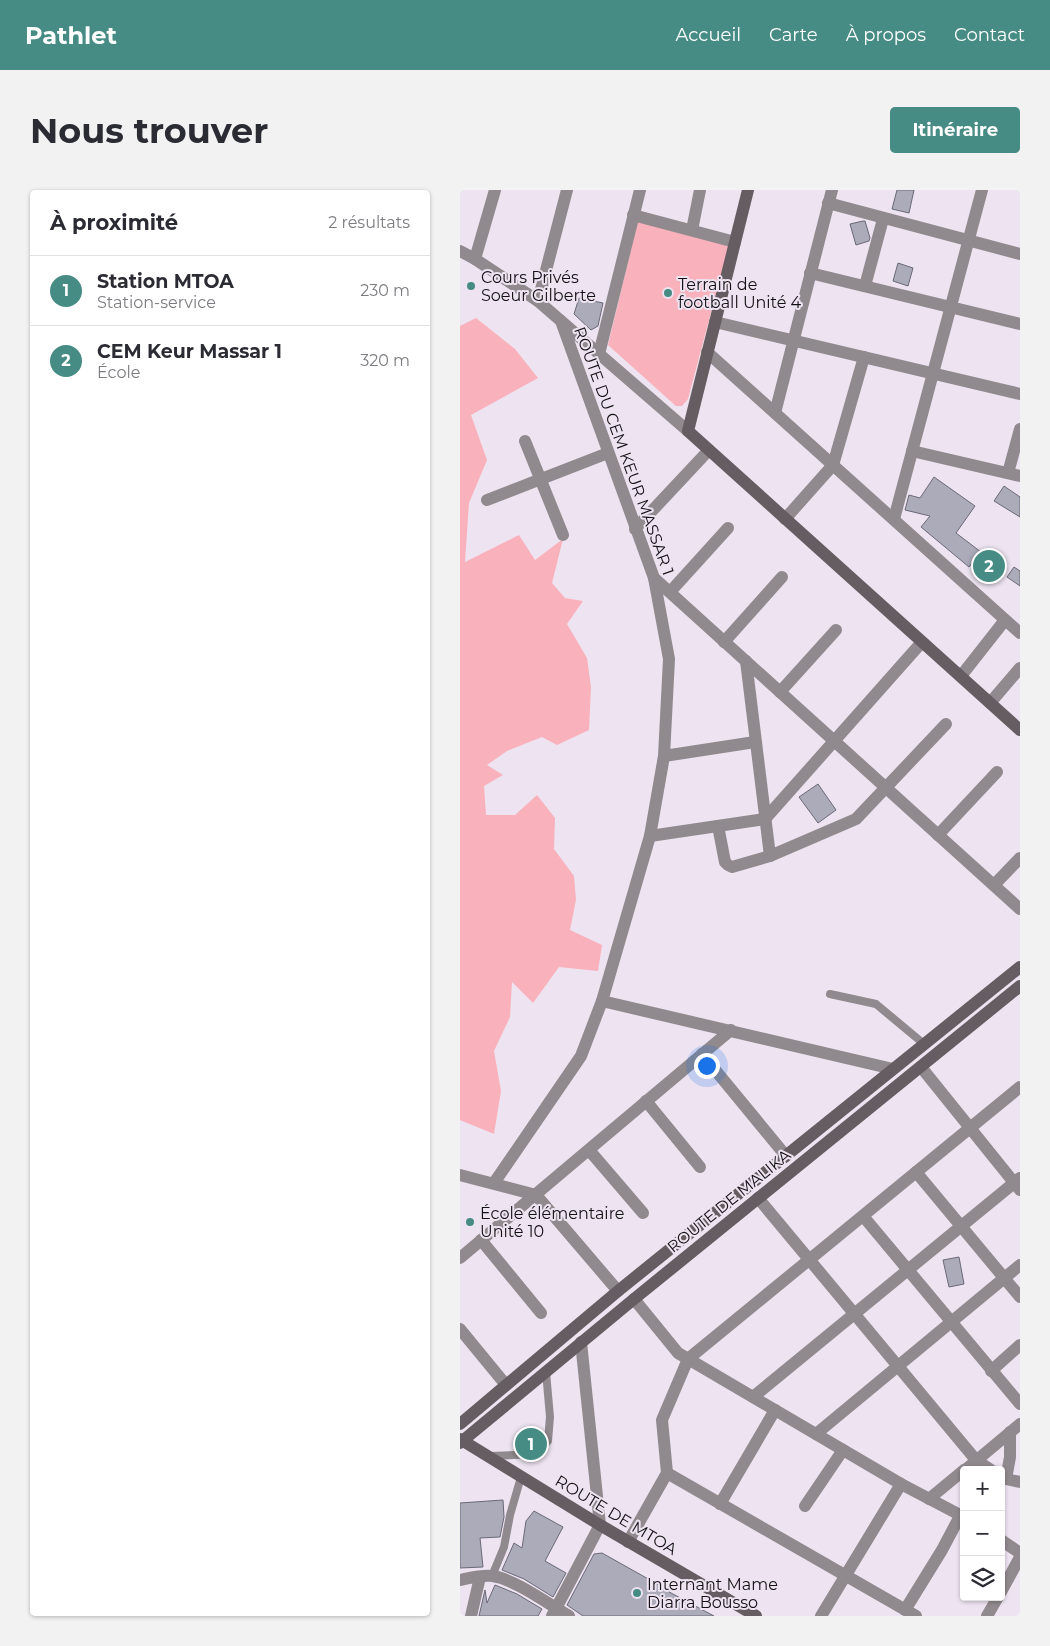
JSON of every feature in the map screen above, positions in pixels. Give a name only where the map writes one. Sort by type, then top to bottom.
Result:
[{"type":"main road","points":[[748,190],[688,431],[1020,730]]},
{"type":"main road","name":"ROUTE DE MALIKA","points":[[460,1424],[618,1291],[1020,967]]},
{"type":"main road","name":"ROUTE DE MALIKA","points":[[461,1441],[1020,986]]},
{"type":"main road","name":"ROUTE DE MTOA","points":[[461,1441],[628,1542],[756,1616]]},
{"type":"street","points":[[475,259],[495,190]]},
{"type":"street","points":[[538,301],[567,190]]},
{"type":"street","points":[[598,354],[640,190]]},
{"type":"street","points":[[692,230],[700,190]]},
{"type":"street","points":[[775,413],[832,190]]},
{"type":"street","points":[[894,519],[982,190]]},
{"type":"street","points":[[828,203],[1020,254]]},
{"type":"street","points":[[634,215],[735,242]]},
{"type":"street","points":[[865,286],[884,219]]},
{"type":"street","points":[[460,251],[538,301],[688,431]]},
{"type":"street","points":[[810,273],[1020,324]]},
{"type":"street","name":"ROUTE DU CEM KEUR MASSAR 1","points":[[494,1183],[581,1056],[602,1001],[650,836],[664,756],[669,658],[654,578],[561,321]]},
{"type":"street","points":[[715,322],[1020,394]]},
{"type":"street","points":[[708,352],[1020,633]]},
{"type":"street","points":[[785,518],[834,465],[864,357]]},
{"type":"street","points":[[912,451],[1014,475],[1020,429]]},
{"type":"street","points":[[525,441],[563,535]]},
{"type":"street","points":[[635,529],[709,450]]},
{"type":"street","points":[[487,500],[608,453]]},
{"type":"street","points":[[670,592],[728,528]]},
{"type":"street","points":[[724,642],[782,576]]},
{"type":"street","points":[[654,578],[1020,909]]},
{"type":"street","points":[[960,676],[1005,620]]},
{"type":"street","points":[[780,692],[836,630]]},
{"type":"street","points":[[650,836],[765,819],[922,642]]},
{"type":"street","points":[[746,661],[754,742],[770,856]]},
{"type":"street","points":[[990,702],[1020,668]]},
{"type":"street","points":[[718,826],[725,862],[728,866],[736,866],[770,856],[847,824],[866,810],[946,724]]},
{"type":"street","points":[[664,756],[754,742]]},
{"type":"street","points":[[938,836],[997,772]]},
{"type":"street","points":[[994,885],[1020,858]]},
{"type":"street","points":[[602,1001],[731,1030],[893,1070]]},
{"type":"street","points":[[460,1258],[731,1030]]},
{"type":"street","points":[[702,1054],[786,1156]]},
{"type":"street","points":[[753,1397],[961,1226],[1018,1184],[921,1067]]},
{"type":"street","points":[[628,1542],[667,1473],[662,1420],[688,1359],[1020,1087]]},
{"type":"street","points":[[646,1101],[700,1167]]},
{"type":"street","points":[[589,1150],[643,1212]]},
{"type":"street","points":[[916,1172],[1020,1297]]},
{"type":"street","points":[[460,1175],[536,1195],[618,1291]]},
{"type":"street","points":[[758,1198],[897,1367],[976,1460],[985,1466]]},
{"type":"street","points":[[863,1216],[1020,1404]]},
{"type":"street","points":[[481,1240],[541,1313]]},
{"type":"street","points":[[816,1434],[1020,1265]]},
{"type":"street","points":[[634,1299],[678,1353],[901,1484],[960,1516]]},
{"type":"street","points":[[460,1329],[506,1385]]},
{"type":"street","points":[[554,1612],[600,1525],[581,1342]]},
{"type":"street","points":[[991,1371],[1020,1345]]},
{"type":"street","points":[[720,1504],[775,1410]]},
{"type":"street","points":[[969,1466],[1020,1424]]},
{"type":"street","points":[[1005,1474],[1010,1457],[1010,1432]]},
{"type":"street","points":[[805,1506],[843,1450]]},
{"type":"street","points":[[667,1473],[911,1613],[942,1550],[960,1520]]},
{"type":"street","points":[[929,1499],[960,1473]]},
{"type":"street","points":[[1005,1477],[1020,1482]]},
{"type":"street","points":[[821,1616],[901,1484]]},
{"type":"street","points":[[1005,1543],[1020,1553]]},
{"type":"street","points":[[1005,1585],[1020,1557]]},
{"type":"street","points":[[460,1580],[486,1576],[513,1584],[554,1612],[569,1616]]},
{"type":"street","points":[[471,1616],[486,1576]]},
{"type":"street","points":[[987,1616],[996,1601]]},
{"type":"lane","points":[[830,994],[876,1004],[924,1044]]},
{"type":"lane","points":[[488,1456],[537,1454],[548,1442],[550,1417],[546,1372]]},
{"type":"lane","points":[[486,1576],[504,1547],[510,1515],[521,1477]]},
{"type":"shaded area","name":"Terrain de football Unité 4","points":[[638,221],[730,241],[688,399],[682,406],[676,406],[608,345]]},
{"type":"shaded area","points":[[476,318],[515,349],[538,378],[471,415],[487,460],[469,503],[465,562],[519,535],[535,560],[563,539],[552,583],[565,598],[583,601],[567,624],[587,658],[591,687],[589,730],[557,745],[542,737],[507,751],[487,765],[503,775],[484,786],[486,815],[515,815],[537,795],[555,818],[554,849],[574,876],[576,900],[570,930],[602,945],[598,971],[559,967],[533,1003],[512,982],[510,1017],[494,1051],[501,1091],[494,1134],[460,1120],[460,326]]},
{"type":"building","points":[[897,190],[914,190],[909,213],[892,209]]},
{"type":"building","points":[[865,221],[870,238],[869,241],[856,245],[850,224]]},
{"type":"building","points":[[898,263],[913,268],[908,286],[893,281]]},
{"type":"building","points":[[579,298],[603,303],[598,326],[591,330],[574,314]]},
{"type":"building","points":[[934,477],[975,506],[956,533],[981,552],[969,567],[921,527],[930,516],[905,510],[909,495],[920,498]]},
{"type":"building","points":[[1004,486],[1020,497],[1020,517],[994,501]]},
{"type":"building","points":[[1014,567],[1020,571],[1020,586],[1007,577]]},
{"type":"building","points":[[818,784],[836,810],[818,823],[799,797]]},
{"type":"building","points":[[959,1257],[964,1284],[949,1287],[943,1260]]},
{"type":"building","points":[[503,1500],[504,1517],[500,1537],[480,1538],[483,1567],[460,1568],[460,1503]]},
{"type":"building","points":[[534,1511],[563,1527],[545,1561],[566,1573],[553,1597],[524,1579],[502,1570],[514,1543],[522,1548],[526,1521]]},
{"type":"building","points":[[602,1553],[714,1616],[583,1616],[567,1605],[594,1554]]},
{"type":"building","points":[[495,1585],[517,1594],[542,1609],[538,1616],[479,1616],[485,1590],[487,1603]]},
{"type":"place","name":"Cours Privés Soeur Gilberte","points":[[471,286]]},
{"type":"place","name":"Terrain de football Unité 4","points":[[668,293]]},
{"type":"place","name":"CEM Keur Massar 1","points":[[989,566]]},
{"type":"place","name":"École élémentaire Unité 10","points":[[470,1222]]},
{"type":"place","name":"Station MTOA","points":[[531,1444]]},
{"type":"place","name":"Internant Mame Diarra Bousso","points":[[637,1593]]}]
